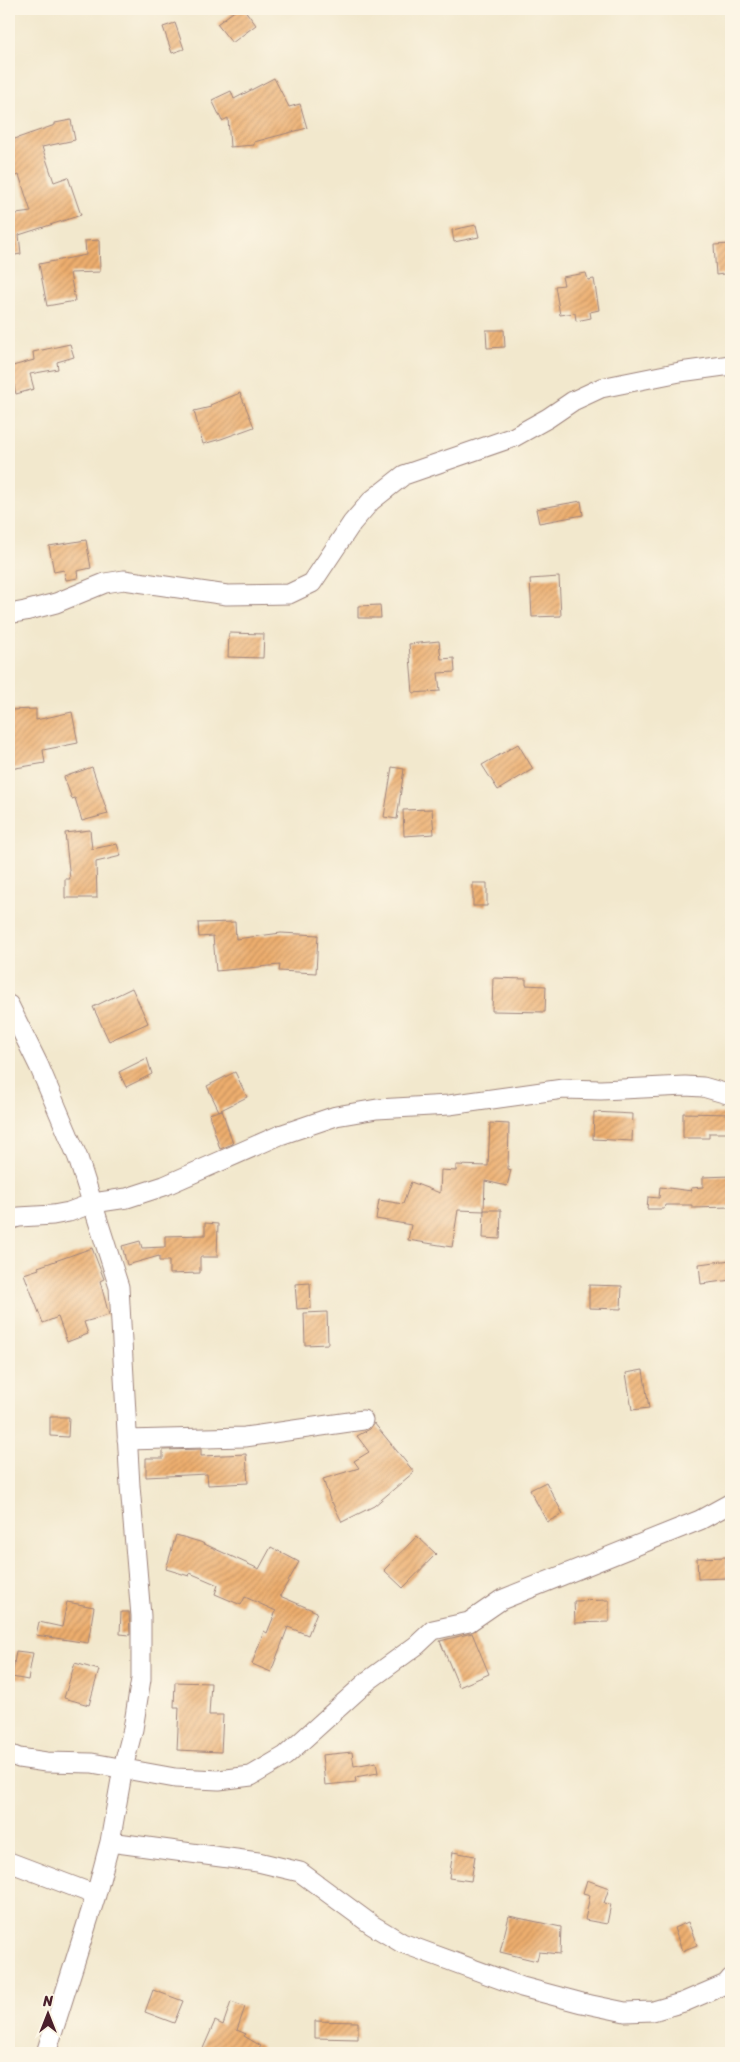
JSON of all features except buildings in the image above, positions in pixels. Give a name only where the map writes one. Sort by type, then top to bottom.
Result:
[{"type":"street","points":[[9,614],[25,612],[56,603],[104,583],[124,580],[227,595],[289,594],[312,583],[352,524],[371,501],[404,475],[514,437],[573,401],[601,388],[680,372],[731,366]]},
{"type":"street","points":[[9,1004],[40,1066],[57,1112],[78,1158],[119,1287],[127,1440],[141,1616],[141,1679],[110,1842],[96,1895],[46,2053]]},
{"type":"street","points":[[9,1220],[19,1217],[69,1212],[93,1203],[127,1198],[164,1186],[280,1135],[336,1116],[377,1109],[449,1105],[563,1089],[601,1090],[685,1086],[730,1091]]},
{"type":"street","points":[[127,1440],[245,1437],[363,1420]]},
{"type":"street","points":[[9,1754],[19,1758],[46,1762],[92,1763],[175,1778],[219,1780],[251,1776],[285,1756],[369,1680],[417,1645],[433,1630],[469,1622],[501,1600],[700,1520],[731,1503]]},
{"type":"street","points":[[110,1842],[258,1862],[300,1872],[365,1920],[402,1943],[522,1988],[582,2003],[625,2012],[652,2011],[684,2002],[726,1984],[731,1978]]},
{"type":"street","points":[[9,1862],[96,1895]]}]
